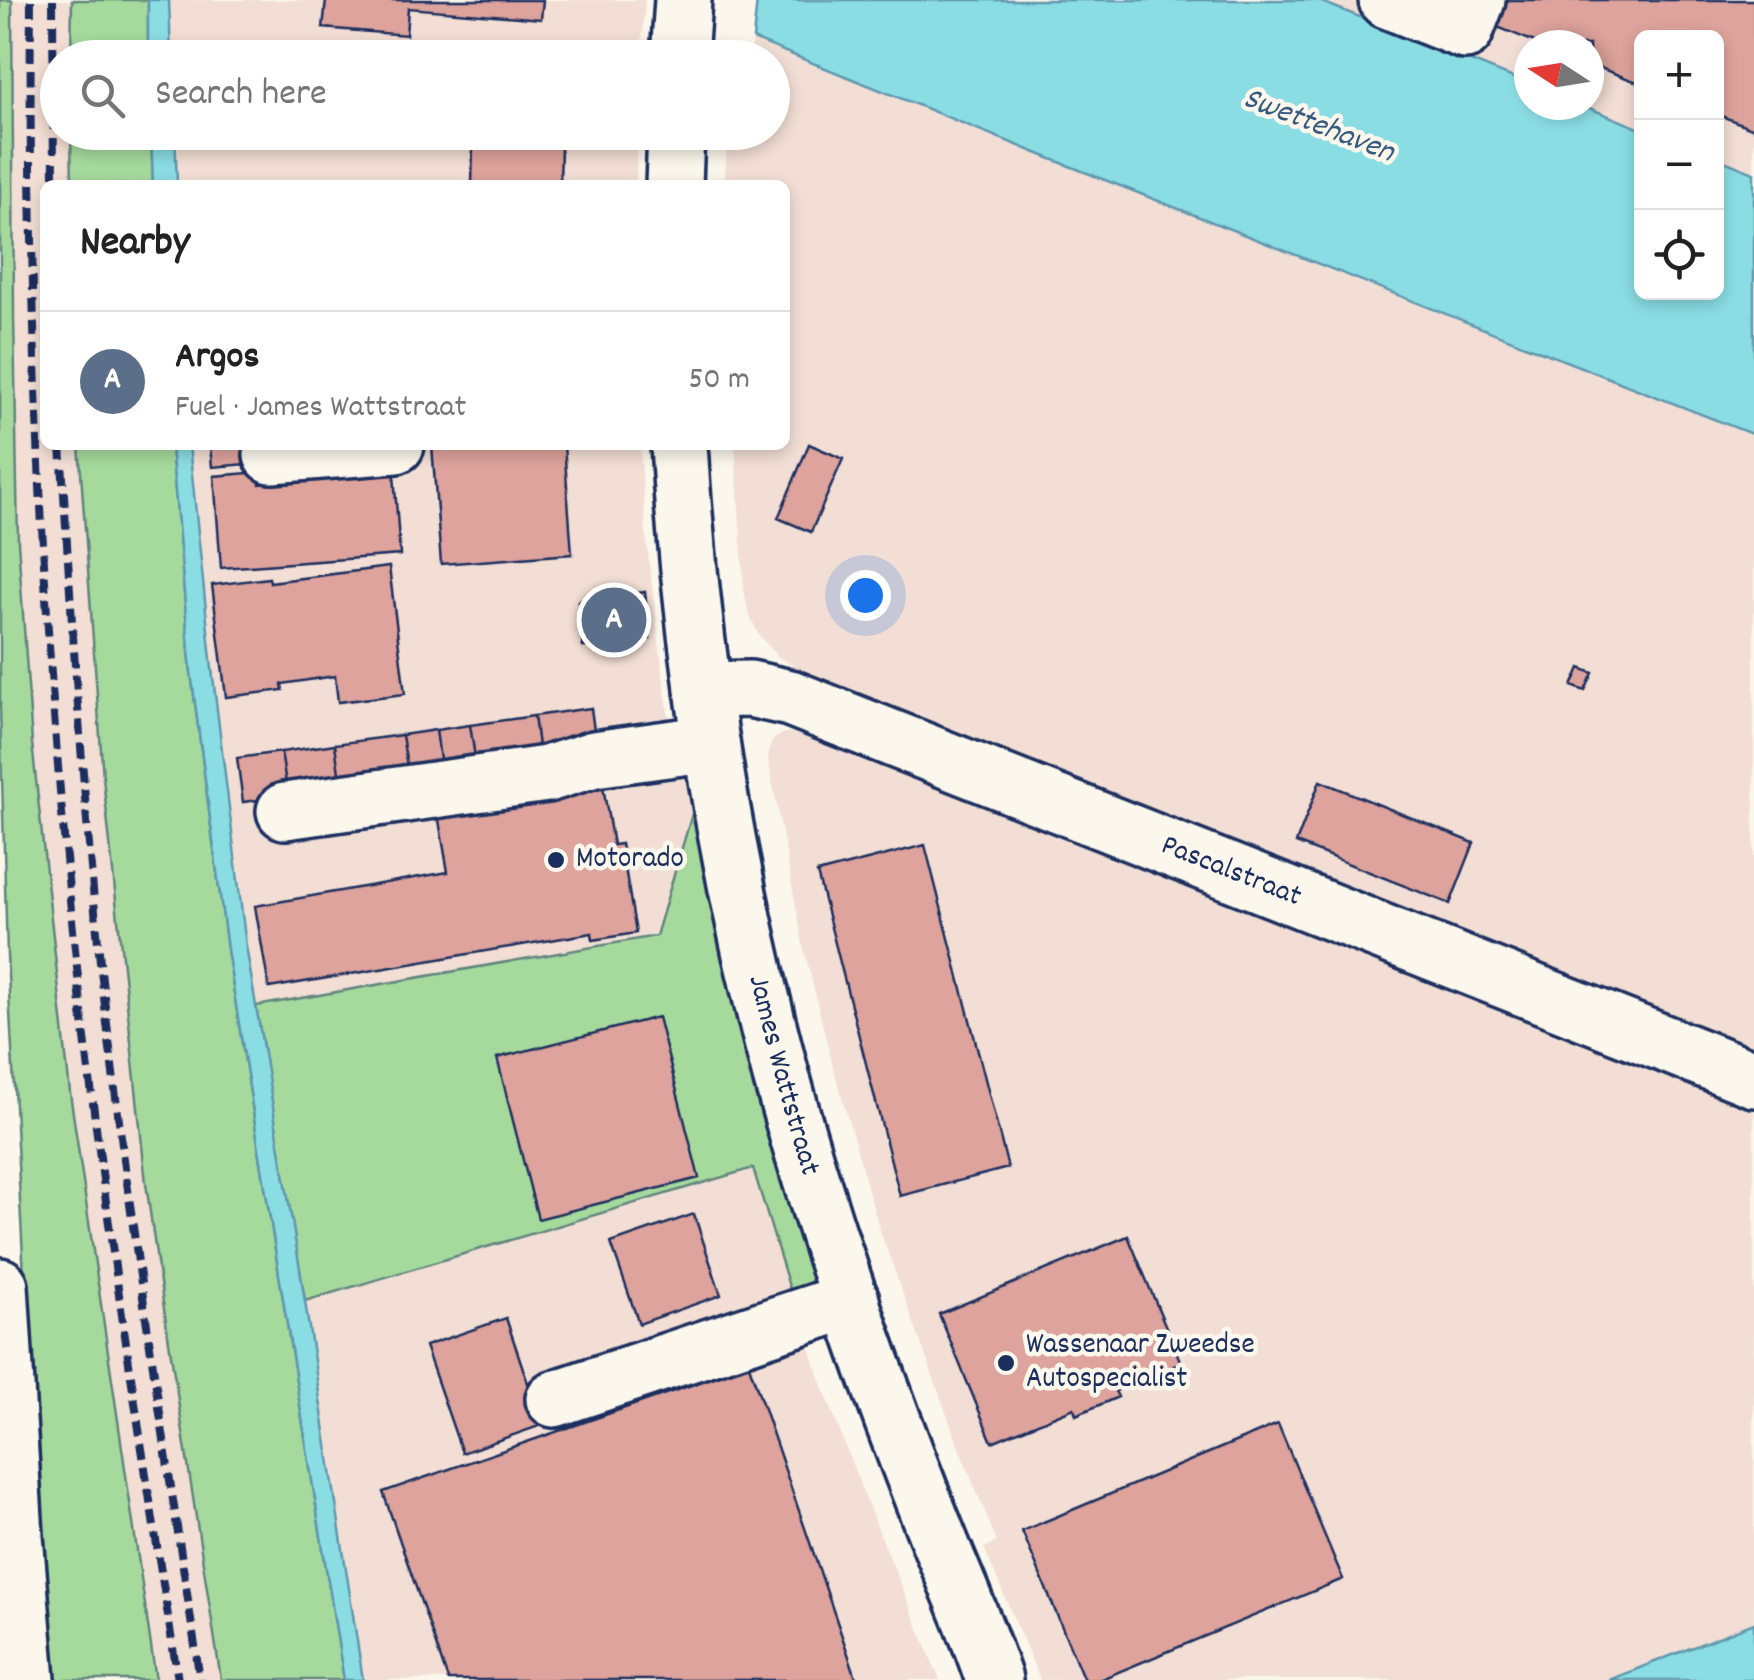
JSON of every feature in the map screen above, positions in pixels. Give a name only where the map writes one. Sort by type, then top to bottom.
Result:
[{"type":"street","points":[[681,40],[684,0]]},
{"type":"street","points":[[1387,0],[1465,31],[1477,0]]},
{"type":"street","points":[[674,180],[675,150]]},
{"type":"street","points":[[272,455],[334,450]]},
{"type":"street","name":"James Wattstraat","points":[[678,450],[711,743],[737,884],[782,1078],[822,1217],[884,1398],[994,1680]]},
{"type":"street","name":"Pascalstraat","points":[[703,690],[750,690],[790,698],[1754,1079]]},
{"type":"street","points":[[285,811],[547,774],[594,760],[711,743]]},
{"type":"street","points":[[0,1286],[27,1680]]},
{"type":"street","points":[[554,1399],[850,1300]]},
{"type":"shaded area","points":[[12,0],[72,0],[71,40],[40,40],[40,150],[71,150],[72,180],[40,180],[40,450],[79,450],[103,778],[146,1183],[221,1680],[156,1680],[70,1093],[32,743],[18,542]]},
{"type":"shaded area","points":[[169,0],[645,0],[642,40],[170,40]]},
{"type":"shaded area","points":[[1317,0],[1754,0],[1754,173],[1724,161],[1724,30],[1634,30],[1634,126],[1604,114],[1604,30],[1514,30],[1514,78]]},
{"type":"shaded area","points":[[790,54],[1754,435],[1754,1046],[800,670],[777,656],[758,634],[748,611],[735,450],[790,450],[790,180],[725,180],[726,150],[790,150]]},
{"type":"shaded area","points":[[176,150],[637,150],[636,180],[177,180]]},
{"type":"shaded area","points":[[190,450],[640,450],[647,546],[676,765],[686,774],[694,807],[656,936],[256,1006],[212,669]]},
{"type":"shaded area","points":[[793,732],[1754,1112],[1754,1623],[1609,1680],[1040,1680],[984,1548],[997,1542],[880,1231],[832,1063],[804,949],[768,759],[774,739]]},
{"type":"shaded area","points":[[754,1167],[824,1389],[940,1680],[363,1680],[305,1301]]},
{"type":"green space","points":[[0,0],[12,0],[18,542],[32,743],[70,1093],[156,1680],[53,1680],[26,1314],[7,955],[0,708]]},
{"type":"green space","points":[[72,0],[148,0],[148,40],[71,40]]},
{"type":"green space","points":[[71,150],[152,150],[153,180],[72,180]]},
{"type":"green space","points":[[79,450],[171,450],[191,672],[227,949],[344,1680],[221,1680],[146,1183],[103,778]]},
{"type":"green space","points":[[694,807],[709,882],[817,1285],[794,1303],[753,1168],[305,1301],[256,1006],[656,936]]},
{"type":"water","points":[[148,0],[169,0],[170,40],[148,40]]},
{"type":"water","name":"Swettehaven","points":[[757,0],[1317,0],[1514,78],[1514,120],[1604,120],[1604,114],[1634,126],[1634,300],[1724,300],[1724,161],[1754,173],[1754,435],[790,54],[790,40],[755,40]]},
{"type":"water","points":[[152,150],[176,150],[177,180],[153,180]]},
{"type":"water","points":[[171,450],[190,450],[246,946],[363,1680],[344,1680],[227,949],[191,672]]},
{"type":"water","points":[[1754,1623],[1754,1680],[1609,1680]]},
{"type":"building","points":[[326,0],[543,0],[541,19],[408,8],[406,35],[323,28]]},
{"type":"building","points":[[1505,0],[1754,0],[1754,129],[1724,117],[1724,30],[1634,30],[1634,81],[1604,70],[1604,30],[1514,30],[1514,34],[1495,26]]},
{"type":"building","points":[[473,150],[561,150],[560,180],[472,180]]},
{"type":"building","points":[[809,444],[843,459],[811,532],[778,518]]},
{"type":"building","points":[[210,450],[258,450],[259,463],[212,467]]},
{"type":"building","points":[[432,450],[564,450],[572,554],[441,564]]},
{"type":"building","points":[[260,472],[260,484],[394,474],[400,555],[221,568],[214,476]]},
{"type":"building","points":[[389,567],[405,694],[338,702],[335,676],[282,684],[283,690],[226,697],[212,585]]},
{"type":"building","points":[[645,592],[650,639],[583,647],[578,601]]},
{"type":"building","points":[[1580,668],[1593,673],[1585,691],[1572,686]]},
{"type":"building","points":[[591,708],[595,738],[538,746],[534,716]]},
{"type":"building","points":[[534,716],[540,761],[477,770],[470,725]]},
{"type":"building","points":[[470,725],[477,770],[442,774],[436,730]]},
{"type":"building","points":[[436,730],[442,774],[409,779],[402,735]]},
{"type":"building","points":[[402,735],[409,779],[341,788],[335,744]]},
{"type":"building","points":[[335,744],[341,788],[288,796],[281,752]]},
{"type":"building","points":[[281,752],[288,796],[243,802],[237,758]]},
{"type":"building","points":[[602,780],[613,845],[621,844],[636,933],[593,940],[592,933],[269,988],[255,906],[448,872],[437,809]]},
{"type":"building","points":[[1320,781],[1474,843],[1450,904],[1296,843]]},
{"type":"building","points":[[925,845],[1008,1168],[900,1196],[817,873]]},
{"type":"building","points":[[658,1017],[699,1178],[538,1219],[497,1058]]},
{"type":"building","points":[[694,1214],[721,1295],[639,1324],[611,1243]]},
{"type":"building","points":[[1128,1236],[1181,1363],[1115,1391],[1118,1397],[1076,1415],[1074,1408],[992,1442],[939,1314]]},
{"type":"building","points":[[506,1318],[542,1425],[462,1453],[425,1346]]},
{"type":"building","points":[[749,1365],[857,1680],[448,1680],[383,1492]]},
{"type":"building","points":[[1278,1424],[1343,1579],[1099,1680],[1084,1680],[1022,1531]]},
{"type":"railway","points":[[31,0],[35,357],[46,594],[64,831],[85,1041],[109,1224],[178,1680]]},
{"type":"railway","points":[[53,0],[53,40]]},
{"type":"railway","points":[[54,150],[54,180]]},
{"type":"railway","points":[[61,450],[87,825],[109,1043],[200,1680]]},
{"type":"place","name":"Argos","points":[[614,620]]},
{"type":"place","name":"Motorado","points":[[556,860]]},
{"type":"place","name":"Wassenaar Zweedse Autospecialist","points":[[1006,1363]]}]
